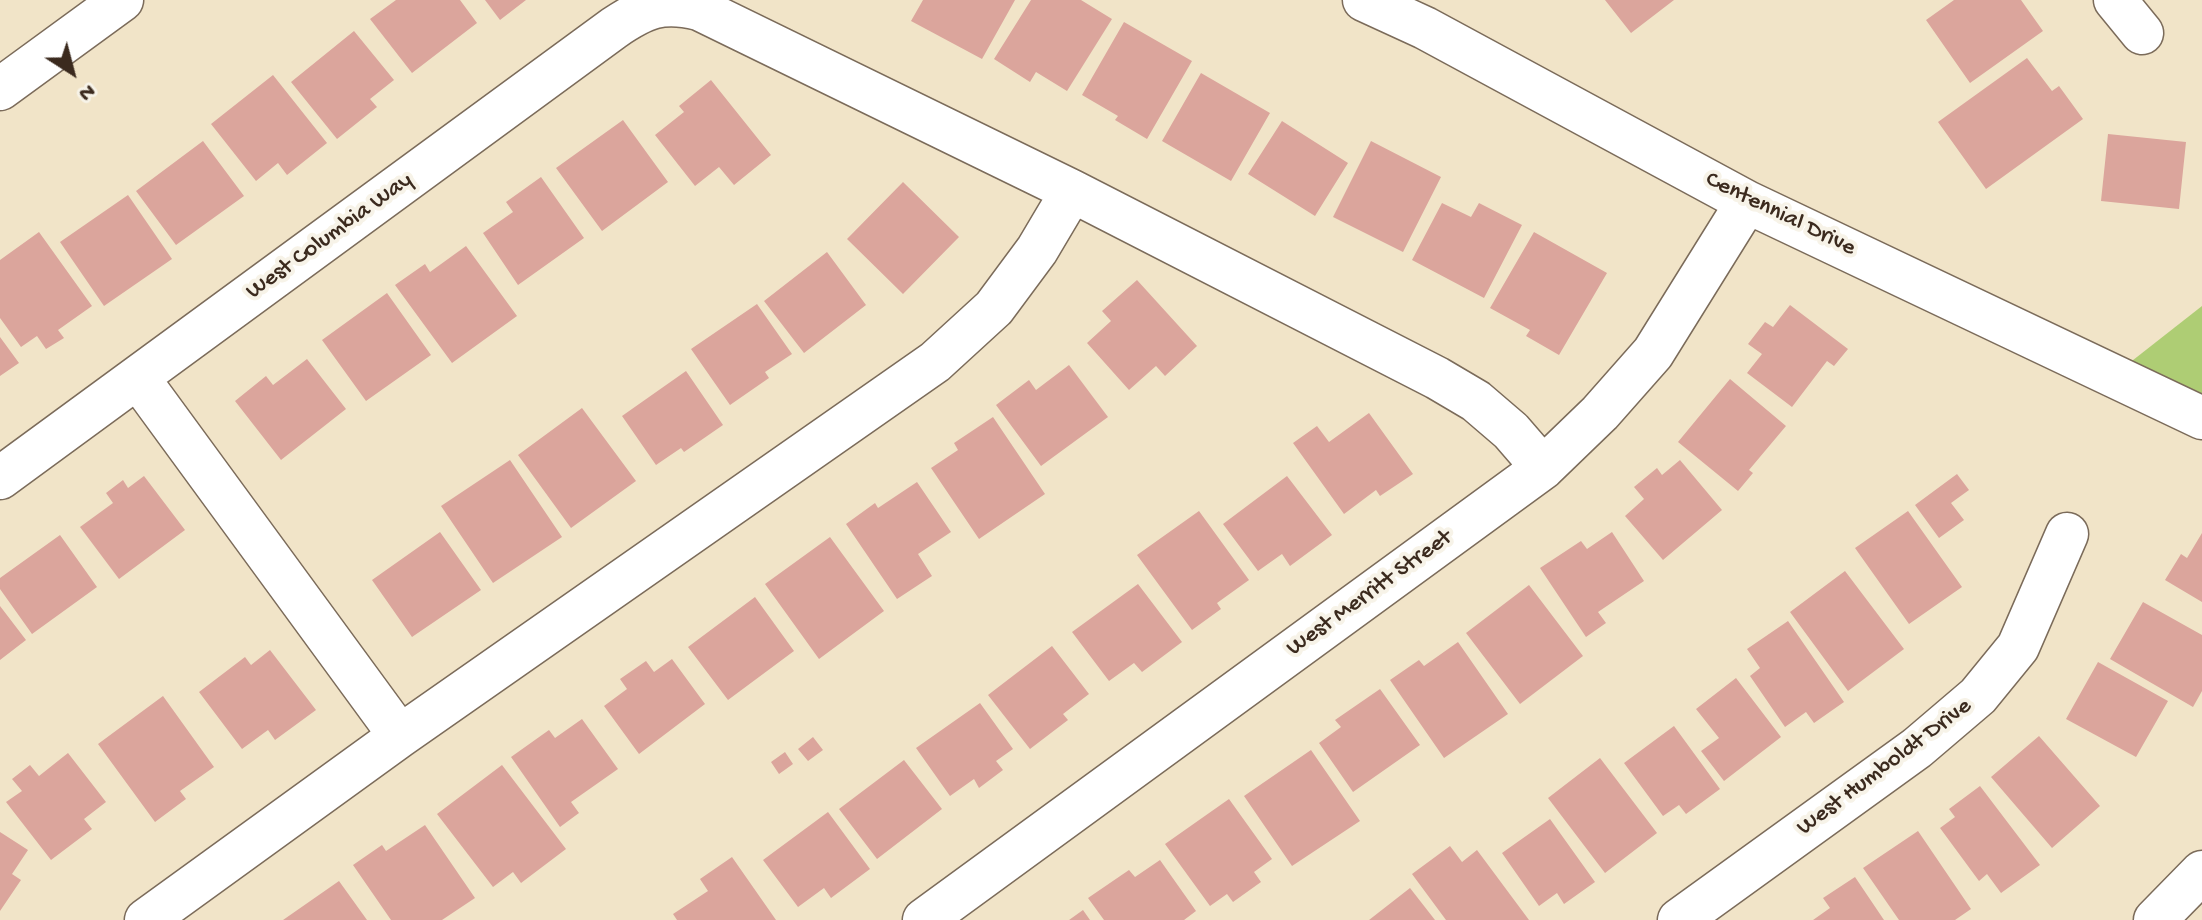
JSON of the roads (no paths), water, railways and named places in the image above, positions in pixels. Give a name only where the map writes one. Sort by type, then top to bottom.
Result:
[{"type":"street","points":[[0,89],[122,0]]},
{"type":"street","name":"Centennial Drive","points":[[1364,0],[1437,14],[1747,202],[2202,418]]},
{"type":"street","points":[[2115,0],[2142,33]]},
{"type":"street","name":"West Columbia Way","points":[[0,478],[614,28],[642,8],[663,2],[682,3],[699,9],[1072,191]]},
{"type":"street","points":[[146,920],[400,736],[935,362],[994,308],[1037,250],[1072,191],[1437,378],[1476,401],[1511,431],[1543,468]]},
{"type":"street","name":"West Merritt Street","points":[[924,920],[1543,468],[1600,413],[1653,353],[1747,202]]},
{"type":"street","points":[[138,378],[400,736]]},
{"type":"street","name":"West Humboldt Drive","points":[[1679,920],[1917,748],[1978,696],[2018,647],[2067,534]]},
{"type":"street","points":[[2155,920],[2202,872]]}]
